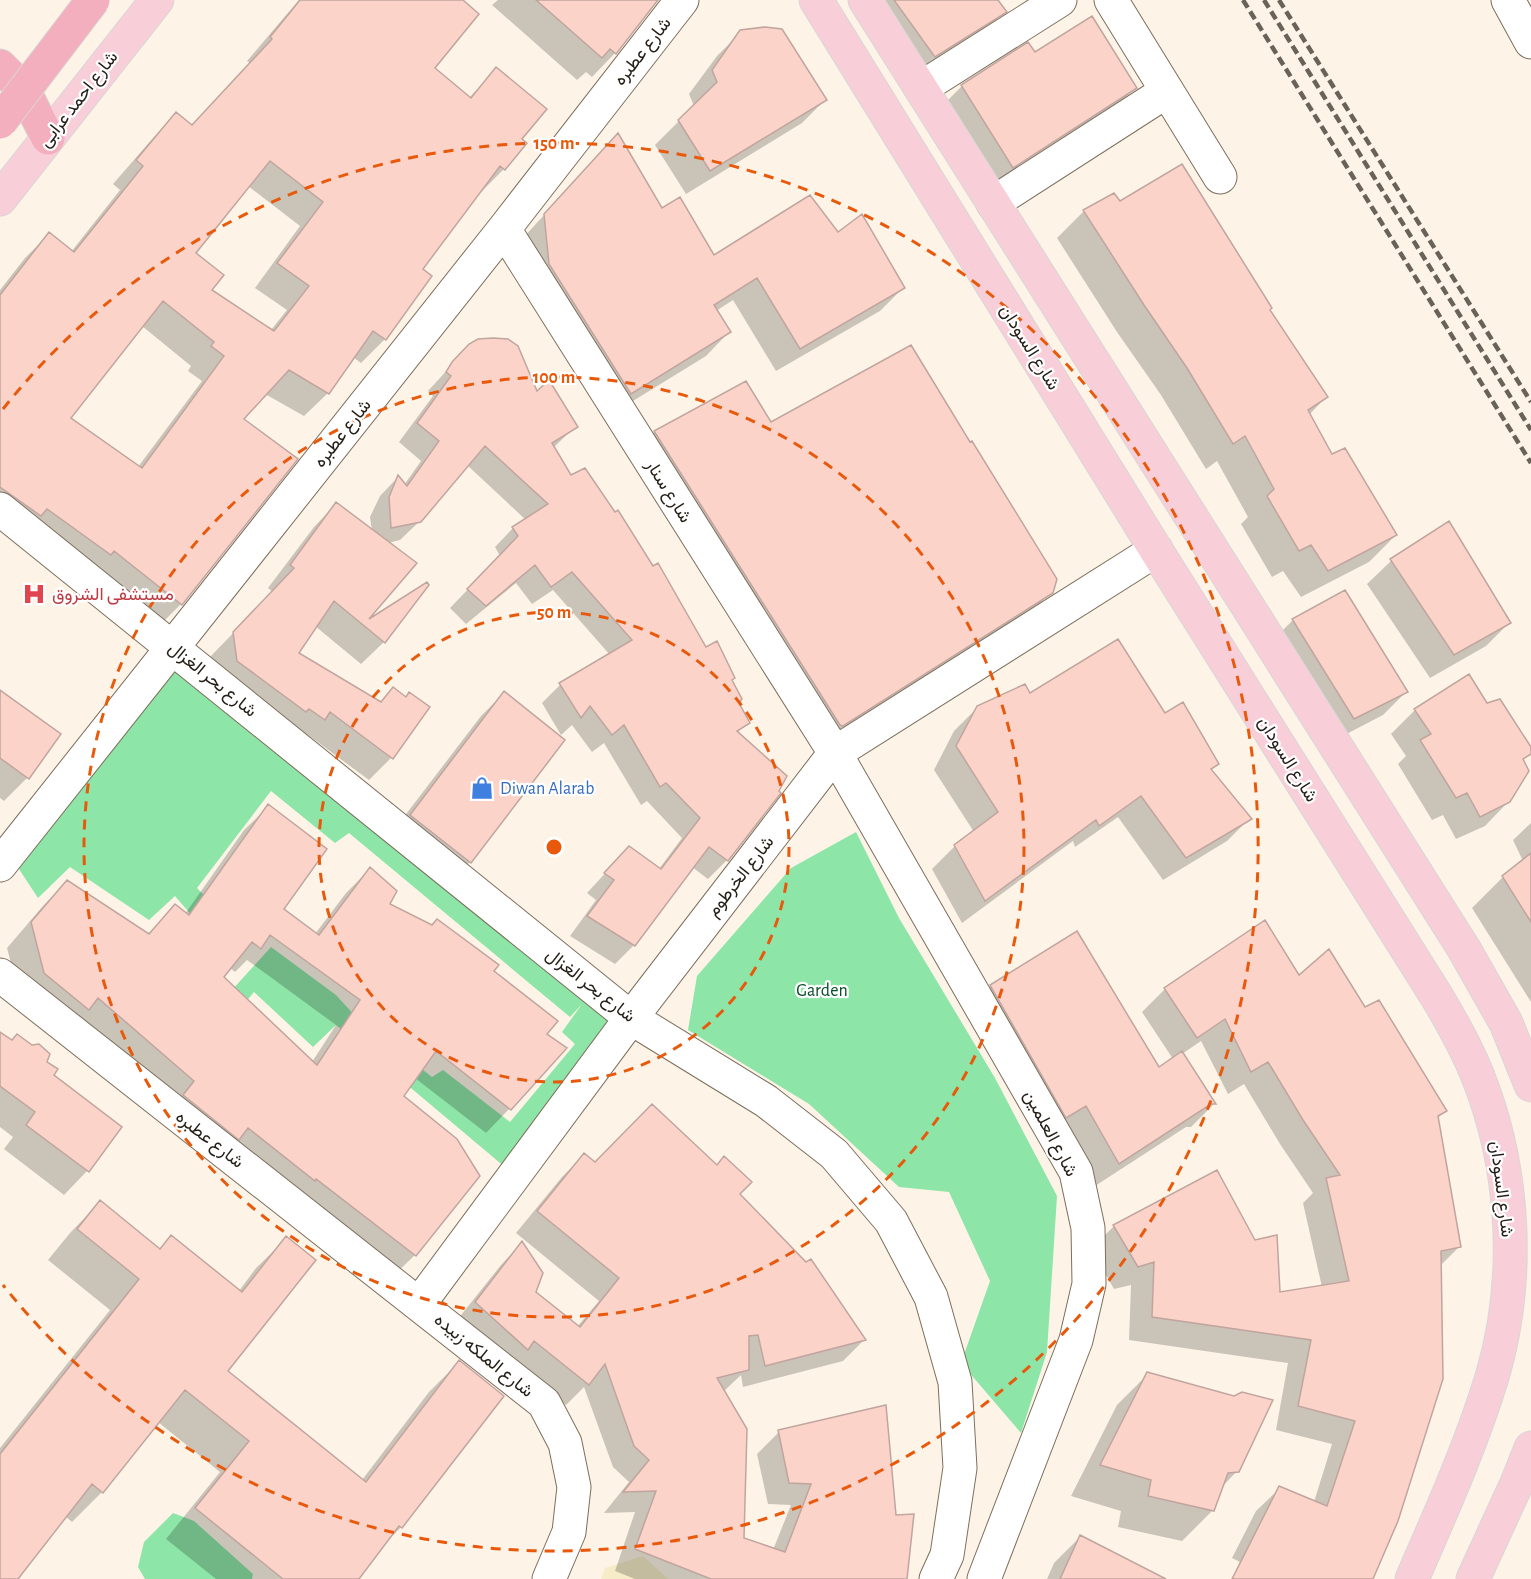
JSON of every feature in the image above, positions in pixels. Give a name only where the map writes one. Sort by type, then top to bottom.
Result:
[{"type":"highway","points":[[0,122],[93,0]]},
{"type":"highway","points":[[0,66],[23,89],[48,138]]},
{"type":"main road","name":"شارع احمد عرابى","points":[[0,199],[157,0]]},
{"type":"main road","name":"شارع السودان","points":[[816,0],[1156,550],[1420,970],[1459,1035],[1484,1095],[1501,1158],[1508,1201],[1510,1244],[1520,1285],[1503,1332],[1493,1375],[1462,1465],[1412,1579]]},
{"type":"main road","points":[[866,0],[1464,949],[1506,1023],[1531,1085]]},
{"type":"main road","points":[[1473,1579],[1531,1448]]},
{"type":"street","name":"شارع عطبره","points":[[0,865],[504,229],[682,0]]},
{"type":"street","points":[[921,88],[1060,0]]},
{"type":"street","points":[[1111,0],[1220,177]]},
{"type":"street","points":[[1508,0],[1531,42]]},
{"type":"street","points":[[993,203],[1167,91]]},
{"type":"street","name":"شارع سنار","points":[[504,229],[835,753]]},
{"type":"street","name":"شارع بحر الغزال","points":[[0,509],[631,1018],[766,1101],[834,1154],[891,1221],[932,1297],[955,1382],[960,1468],[947,1555],[936,1579]]},
{"type":"street","name":"شارع الخرطوم","points":[[419,1304],[631,1018],[835,753],[1156,550]]},
{"type":"street","name":"شارع العلمين","points":[[835,753],[1076,1172],[1089,1228],[1089,1284],[1076,1340],[984,1579]]},
{"type":"street","name":"شارع عطبره","points":[[0,975],[419,1304]]},
{"type":"street","name":"شارع الملكه زبيده","points":[[419,1304],[544,1403],[565,1443],[574,1487],[569,1532],[549,1579]]},
{"type":"green space","points":[[169,666],[616,1019],[506,1168],[336,1025],[313,1047],[254,992],[191,1068],[172,1056],[271,947],[336,995],[357,1018],[432,1077],[443,1070],[510,1122],[575,1044],[562,1032],[582,1004],[570,1017],[349,833],[335,843],[271,791],[197,888],[215,907],[199,924],[175,896],[149,920],[70,867],[38,898],[17,866]]},
{"type":"green space","name":"Garden","points":[[856,832],[899,918],[995,1078],[1057,1196],[1047,1352],[1021,1433],[961,1363],[990,1281],[949,1192],[899,1187],[809,1104],[688,1030],[697,976],[791,868]]},
{"type":"green space","points":[[173,1513],[194,1521],[253,1574],[252,1579],[145,1579],[138,1567],[144,1542]]},
{"type":"sand","points":[[643,1556],[668,1579],[601,1579],[605,1568]]},
{"type":"building","points":[[300,0],[463,0],[479,14],[435,68],[471,98],[496,67],[547,109],[522,139],[527,143],[505,170],[500,166],[423,269],[432,276],[386,340],[373,331],[329,394],[289,370],[244,419],[298,459],[182,605],[114,551],[111,555],[47,509],[41,516],[0,487],[0,295],[49,232],[74,252],[143,166],[136,160],[176,112],[192,125],[272,39],[270,37]],"holes":[[[270,161],[323,202],[277,263],[309,286],[274,331],[212,290],[224,275],[196,253]],[[163,301],[214,342],[211,346],[224,356],[142,468],[71,418]]]},
{"type":"building","points":[[536,0],[658,0],[616,54],[610,49],[602,58]]},
{"type":"building","points":[[894,0],[998,0],[1007,12],[935,57]]},
{"type":"building","points":[[1092,16],[1137,88],[1013,168],[961,85],[1028,42],[1035,52]]},
{"type":"building","points":[[765,27],[782,29],[827,100],[710,171],[678,120],[717,82],[712,70],[740,30]]},
{"type":"building","points":[[618,133],[662,208],[680,197],[714,255],[810,195],[838,232],[862,214],[905,288],[800,349],[757,278],[714,305],[731,332],[631,394],[549,264],[544,214]]},
{"type":"building","points":[[1182,164],[1272,308],[1270,310],[1328,397],[1308,410],[1332,454],[1345,448],[1397,535],[1328,571],[1311,545],[1299,551],[1267,496],[1274,489],[1245,436],[1233,444],[1187,368],[1083,210],[1114,193],[1120,201]]},
{"type":"building","points":[[478,339],[508,339],[518,346],[537,391],[549,380],[578,427],[552,443],[571,475],[585,468],[615,512],[618,510],[653,566],[658,563],[706,647],[717,641],[735,678],[732,680],[742,699],[739,703],[750,723],[737,731],[787,776],[779,791],[781,793],[728,861],[709,847],[635,946],[587,916],[614,880],[604,873],[629,846],[661,869],[700,818],[666,783],[660,787],[624,725],[612,735],[590,706],[581,718],[559,683],[632,640],[572,572],[551,587],[535,565],[486,606],[467,589],[518,536],[512,527],[548,504],[485,446],[421,522],[391,528],[389,497],[398,475],[407,486],[439,441],[417,423],[451,376],[446,372],[452,362],[469,344]]},
{"type":"building","points":[[911,345],[1057,579],[1053,593],[843,726],[840,725],[654,431],[746,381],[771,422]]},
{"type":"building","points":[[336,502],[417,563],[369,619],[427,582],[429,585],[385,643],[334,601],[299,653],[381,702],[393,687],[406,697],[409,692],[430,707],[393,759],[330,712],[325,720],[309,709],[306,712],[237,661],[233,632],[294,568],[290,565]]},
{"type":"building","points":[[1449,521],[1511,623],[1454,655],[1390,559]]},
{"type":"building","points":[[1345,590],[1408,692],[1354,719],[1292,619]]},
{"type":"building","points":[[1118,639],[1165,713],[1183,702],[1219,764],[1211,769],[1252,819],[1186,858],[1141,796],[1099,826],[1096,820],[985,901],[954,845],[998,812],[956,746],[977,706],[1025,684],[1030,693]]},
{"type":"building","points":[[1469,674],[1487,703],[1500,699],[1531,747],[1531,754],[1523,759],[1529,771],[1510,802],[1480,817],[1467,793],[1456,798],[1420,740],[1431,734],[1414,709]]},
{"type":"building","points":[[0,690],[61,734],[29,779],[0,758]]},
{"type":"building","points":[[504,691],[565,740],[471,863],[410,815]]},
{"type":"building","points":[[268,804],[327,849],[284,909],[319,935],[370,867],[397,891],[390,904],[432,925],[437,919],[499,965],[494,971],[558,1021],[547,1034],[567,1048],[511,1110],[436,1051],[404,1096],[457,1139],[480,1176],[416,1256],[248,1128],[239,1140],[183,1095],[194,1081],[98,998],[89,1010],[44,973],[31,922],[67,880],[149,934],[175,904],[189,915]],"holes":[[[270,935],[360,1000],[317,1065],[224,977],[252,942],[261,949]]]},
{"type":"building","points":[[1531,853],[1531,922],[1502,876]]},
{"type":"building","points":[[1265,920],[1299,975],[1329,949],[1365,1007],[1379,1000],[1447,1111],[1438,1116],[1461,1247],[1441,1251],[1443,1379],[1398,1521],[1373,1579],[1232,1579],[1279,1486],[1327,1506],[1355,1421],[1298,1406],[1311,1340],[1152,1317],[1154,1262],[1138,1267],[1113,1225],[1217,1170],[1255,1240],[1277,1235],[1280,1292],[1349,1281],[1326,1178],[1340,1175],[1268,1062],[1251,1072],[1225,1019],[1197,1038],[1164,988]]},
{"type":"building","points":[[1077,931],[1159,1067],[1182,1051],[1216,1104],[1211,1104],[1119,1164],[1086,1106],[1066,1118],[990,985]]},
{"type":"building","points":[[0,1032],[12,1040],[17,1034],[32,1045],[39,1044],[50,1054],[47,1062],[58,1069],[54,1075],[122,1127],[89,1172],[26,1125],[35,1112],[0,1086]]},
{"type":"building","points":[[652,1104],[717,1165],[724,1156],[752,1182],[740,1194],[806,1262],[811,1259],[866,1340],[765,1366],[758,1335],[749,1336],[749,1370],[717,1378],[747,1429],[744,1538],[785,1552],[811,1484],[789,1483],[778,1430],[886,1405],[896,1515],[914,1514],[907,1579],[711,1579],[635,1549],[656,1491],[623,1492],[649,1460],[634,1446],[605,1364],[589,1385],[534,1341],[528,1350],[475,1302],[522,1241],[543,1273],[536,1292],[580,1327],[619,1278],[537,1211],[584,1153],[595,1162]]},
{"type":"building","points":[[100,1200],[160,1249],[171,1235],[242,1292],[286,1236],[316,1260],[228,1371],[366,1482],[459,1360],[504,1396],[402,1528],[399,1526],[359,1579],[283,1579],[195,1508],[249,1441],[185,1390],[103,1493],[92,1484],[18,1579],[0,1579],[0,1454],[139,1279],[77,1229]]},
{"type":"building","points":[[1147,1372],[1234,1396],[1242,1392],[1273,1400],[1239,1472],[1228,1473],[1214,1511],[1148,1496],[1151,1480],[1100,1465]]},
{"type":"building","points":[[1080,1535],[1166,1579],[1060,1579]]},
{"type":"railway","points":[[1243,0],[1531,463]]},
{"type":"railway","points":[[1264,0],[1531,430]]},
{"type":"railway","points":[[1279,0],[1531,402]]},
{"type":"place","name":"مستشفى الشروق","points":[[34,594]]},
{"type":"place","name":"Diwan Alarab","points":[[482,788]]}]
